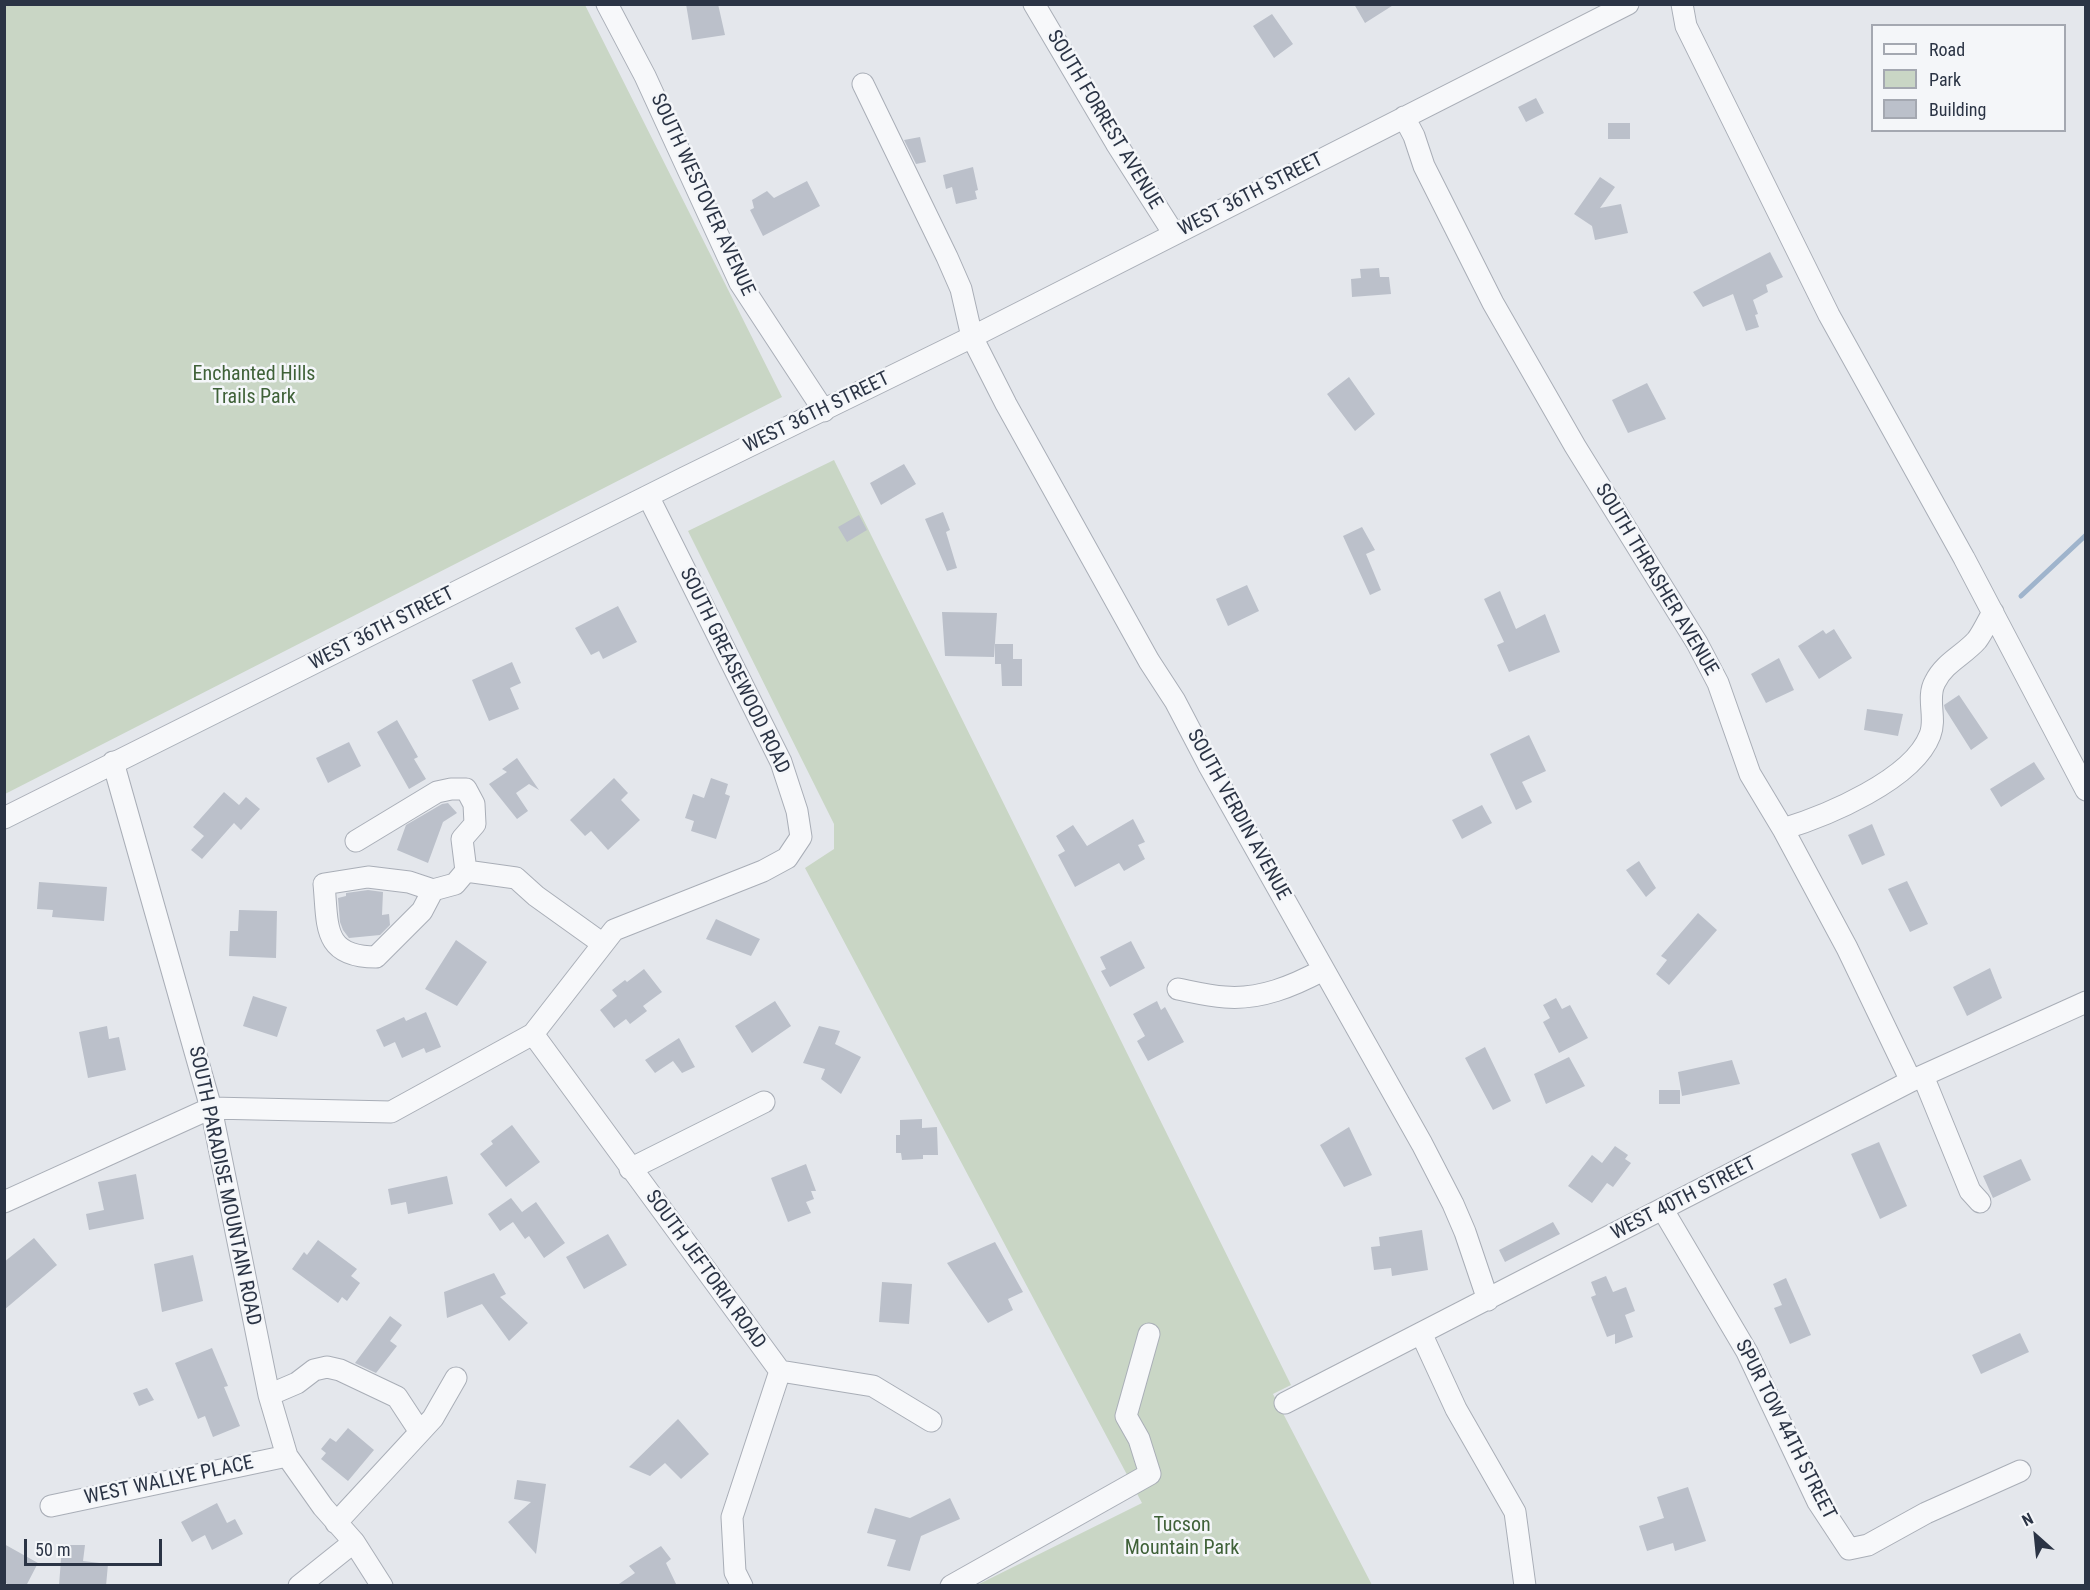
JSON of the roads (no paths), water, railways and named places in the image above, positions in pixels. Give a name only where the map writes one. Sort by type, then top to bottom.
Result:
[{"type":"street","name":"SOUTH WESTOVER AVENUE","points":[[607,4],[645,76],[740,283],[824,411]]},
{"type":"street","name":"SOUTH FORREST AVENUE","points":[[1034,4],[1116,143],[1174,234]]},
{"type":"street","name":"WEST 36TH STREET","points":[[4,818],[972,337],[1628,4]]},
{"type":"street","points":[[1682,4],[1686,26],[1829,315],[1993,612],[2085,790]]},
{"type":"street","name":"SOUTH VERDIN AVENUE","points":[[863,84],[947,258],[960,289],[972,337],[1011,414],[1149,660],[1175,701],[1208,764],[1422,1144],[1465,1232],[1482,1289],[1488,1300]]},
{"type":"street","name":"SOUTH THRASHER AVENUE","points":[[1404,117],[1414,136],[1424,166],[1493,303],[1575,446],[1697,643],[1718,683],[1750,774],[1783,829],[1917,1079],[1970,1191],[1980,1202]]},
{"type":"street","name":"SOUTH GREASEWOOD ROAD","points":[[533,1034],[615,930],[763,871],[787,858],[801,837],[797,811],[781,762],[648,496]]},
{"type":"street","points":[[1783,829],[1843,806],[1889,779],[1920,752],[1930,736],[1934,721],[1931,697],[1934,683],[1946,666],[1976,640],[1993,612]]},
{"type":"street","name":"SOUTH PARADISE MOUNTAIN ROAD","points":[[113,762],[211,1108],[269,1395],[287,1456],[336,1523],[354,1542],[382,1586]]},
{"type":"street","points":[[356,841],[437,792],[466,789],[474,804],[476,824],[462,839],[465,871],[455,884],[433,890],[409,882],[368,877],[324,884],[329,935],[341,948],[359,957],[376,957],[422,911],[433,890]]},
{"type":"street","points":[[465,871],[516,878],[536,896],[603,944]]},
{"type":"street","points":[[1178,989],[1226,997],[1264,995],[1299,983],[1323,970]]},
{"type":"street","name":"WEST 40TH STREET","points":[[1285,1403],[1917,1079],[2085,1002]]},
{"type":"street","points":[[4,1202],[211,1108],[392,1112],[533,1034]]},
{"type":"street","name":"SOUTH JEFTORIA ROAD","points":[[533,1034],[780,1371]]},
{"type":"street","name":"SOUTH JEFTORIA ROAD","points":[[630,1169],[764,1102]]},
{"type":"street","name":"SPUR TOW 44TH STREET","points":[[1663,1210],[1747,1352],[1818,1502],[1849,1549],[1868,1545],[1926,1513],[2020,1471]]},
{"type":"street","points":[[1421,1332],[1456,1409],[1515,1512],[1525,1586]]},
{"type":"street","points":[[951,1586],[1150,1474],[1139,1439],[1126,1416],[1149,1334]]},
{"type":"street","points":[[269,1395],[297,1383],[314,1370],[327,1367],[340,1370],[398,1397],[420,1432]]},
{"type":"street","points":[[742,1586],[735,1572],[732,1517],[780,1371],[873,1386],[931,1421]]},
{"type":"street","points":[[336,1523],[433,1418],[456,1378]]},
{"type":"street","name":"WEST WALLYE PLACE","points":[[51,1506],[287,1456]]},
{"type":"street","points":[[299,1586],[354,1542]]},
{"type":"waterway","points":[[2021,596],[2086,535]]},
{"type":"park label","name":"Enchanted Hills Trails Park","points":[[254,386]]},
{"type":"park label","name":"Tucson Mountain Park","points":[[1182,1538]]}]
